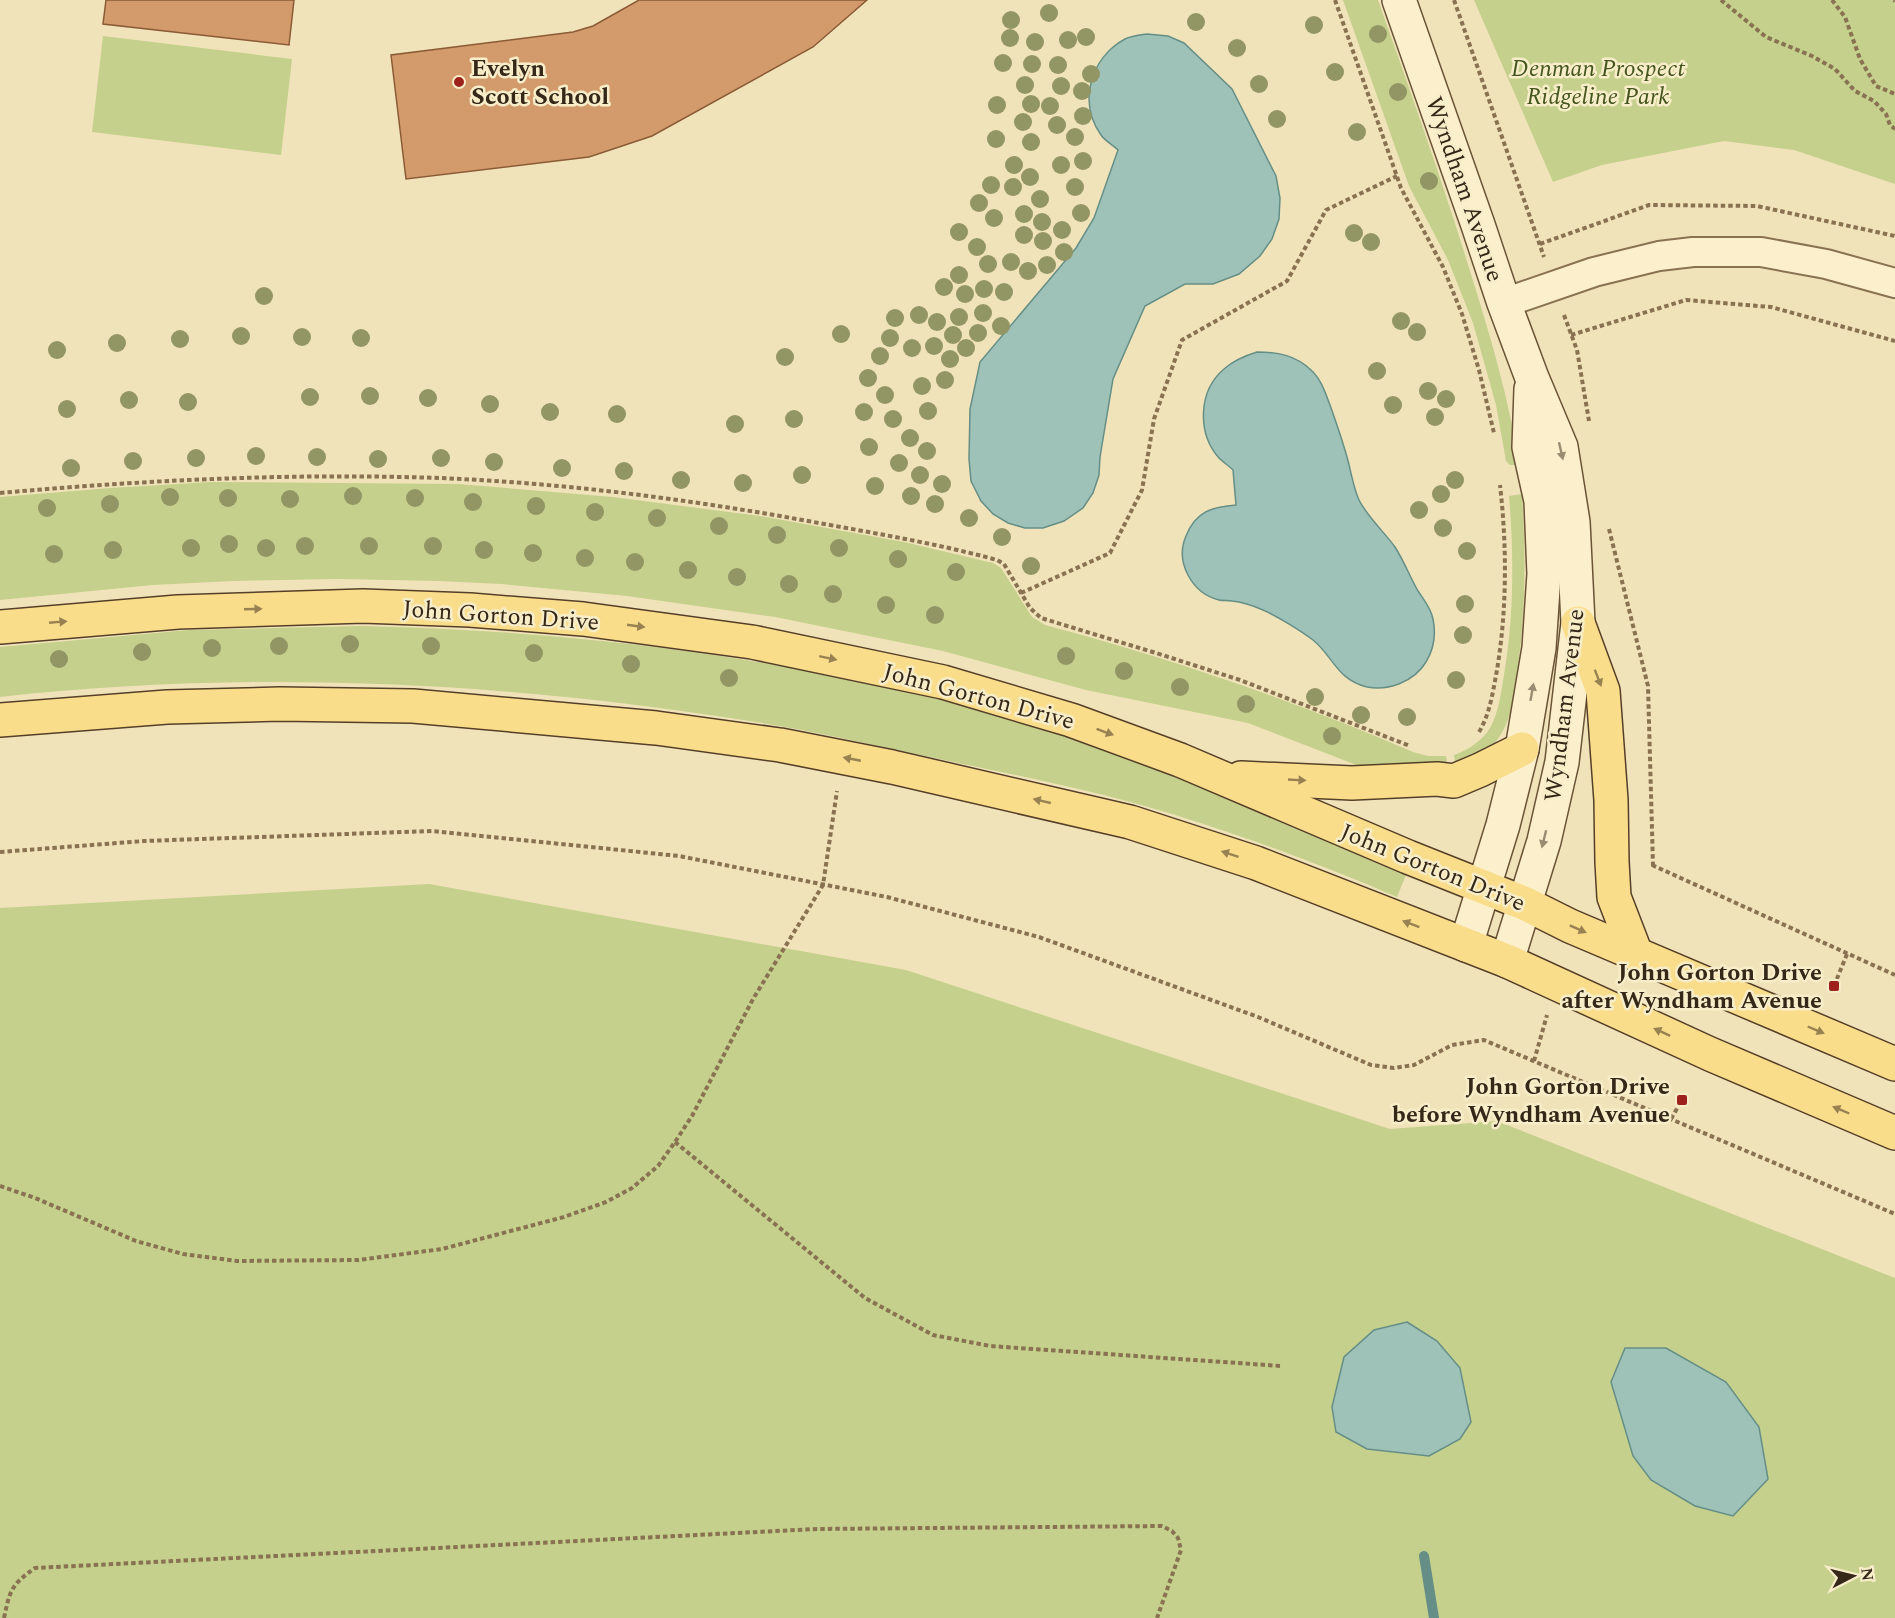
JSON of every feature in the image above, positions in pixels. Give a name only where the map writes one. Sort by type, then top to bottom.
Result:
[{"type":"main road","name":"John Gorton Drive","points":[[0,627],[178,612],[363,606],[470,610],[583,619],[753,642],[943,682],[1071,720],[1180,760],[1408,857],[1526,904],[1570,926],[1895,1064]]},
{"type":"main road","points":[[1578,623],[1603,690],[1611,800],[1614,897],[1636,954]]},
{"type":"main road","points":[[0,720],[167,707],[280,704],[413,706],[656,728],[780,745],[914,772],[1130,822],[1256,863],[1507,961],[1710,1054],[1895,1133]]},
{"type":"main road","points":[[1218,776],[1352,783],[1437,779],[1454,781],[1522,749]]},
{"type":"street","name":"Wyndham Avenue","points":[[1399,0],[1504,303],[1561,447],[1573,522],[1578,623],[1562,762],[1544,841],[1507,961]]},
{"type":"street","points":[[1504,303],[1594,272],[1659,256],[1693,252],[1761,252],[1826,264],[1895,283]]},
{"type":"street","name":"Wyndham Avenue","points":[[1466,945],[1503,825],[1522,749],[1539,648],[1544,574],[1541,501],[1529,447],[1532,378]]},
{"type":"path","points":[[1335,0],[1404,196],[1443,267],[1462,314],[1479,370],[1495,441]]},
{"type":"path","points":[[1454,0],[1577,350],[1590,427]]},
{"type":"path","points":[[1721,0],[1766,37],[1812,56],[1835,69],[1855,91],[1874,101],[1886,114],[1890,125],[1895,129]]},
{"type":"path","points":[[1832,0],[1845,17],[1860,59],[1876,86],[1895,94]]},
{"type":"path","points":[[1021,593],[1110,553],[1143,490],[1154,419],[1182,340],[1287,281],[1326,210],[1397,176]]},
{"type":"path","points":[[1571,335],[1686,300],[1771,307],[1895,341]]},
{"type":"path","points":[[0,493],[212,478],[437,478],[543,485],[750,511],[881,534],[1001,561],[1033,612],[1046,620],[1240,680],[1418,749]]},
{"type":"path","points":[[1476,735],[1489,708],[1495,683],[1502,629],[1505,561],[1500,480]]},
{"type":"path","points":[[1609,527],[1647,686],[1653,866],[1895,975]]},
{"type":"path","points":[[0,1186],[35,1198],[136,1241],[183,1254],[237,1261],[358,1260],[442,1249],[564,1216],[606,1202],[632,1188],[658,1166],[675,1142],[692,1116],[753,999],[823,885],[842,757]]},
{"type":"path","points":[[0,852],[144,841],[432,831],[679,856],[887,897],[1039,937],[1258,1017],[1371,1065],[1394,1068],[1414,1065],[1452,1045],[1484,1040],[1895,1214]]},
{"type":"path","points":[[1834,986],[1847,954]]},
{"type":"path","points":[[1671,1119],[1682,1100]]},
{"type":"path","points":[[675,1142],[865,1298],[933,1335],[990,1346],[1281,1366]]},
{"type":"path","points":[[3,1618],[8,1596],[18,1580],[35,1568],[817,1529],[1162,1526],[1172,1531],[1178,1538],[1181,1550],[1157,1618]]},
{"type":"green space","points":[[1343,0],[1378,0],[1437,169],[1492,343],[1519,465],[1510,465],[1506,461],[1496,405],[1473,323],[1448,260],[1409,186]]},
{"type":"green space","name":"Denman Prospect Ridgeline Park","points":[[1474,0],[1895,0],[1895,184],[1794,150],[1724,141],[1602,165],[1553,182]]},
{"type":"green space","points":[[103,36],[292,59],[281,155],[92,132]]},
{"type":"green space","points":[[210,482],[458,484],[613,497],[760,516],[904,542],[993,563],[1001,568],[1032,617],[1045,625],[1232,682],[1323,715],[1413,752],[1428,756],[1446,756],[1447,762],[1445,770],[1364,768],[1248,723],[1086,690],[943,651],[775,617],[627,596],[501,584],[338,579],[153,585],[0,600],[0,497]]},
{"type":"green space","points":[[1522,494],[1523,610],[1511,711],[1502,733],[1493,744],[1459,766],[1455,762],[1454,755],[1483,737],[1496,715],[1507,653],[1511,608],[1512,541],[1509,496]]},
{"type":"green space","points":[[359,626],[468,630],[631,644],[793,668],[916,692],[1037,726],[1131,759],[1406,875],[1397,897],[1234,834],[1106,796],[814,732],[662,708],[474,689],[284,682],[189,683],[95,688],[0,697],[0,647],[189,630]]},
{"type":"green space","points":[[429,884],[906,970],[1390,1129],[1497,1121],[1895,1278],[1895,1618],[0,1618],[0,908]]},
{"type":"water","points":[[1147,34],[1168,36],[1184,43],[1232,89],[1276,176],[1280,198],[1279,219],[1272,239],[1260,256],[1239,274],[1213,284],[1185,284],[1145,306],[1113,379],[1099,475],[1093,493],[1083,508],[1064,521],[1043,528],[1025,528],[1008,523],[993,514],[981,501],[971,481],[970,409],[980,362],[1076,248],[1094,218],[1118,150],[1103,137],[1094,122],[1090,109],[1091,82],[1103,57],[1113,47],[1127,38]]},
{"type":"water","points":[[1257,352],[1292,358],[1305,365],[1317,377],[1337,424],[1359,500],[1395,547],[1431,611],[1434,636],[1429,657],[1415,675],[1400,684],[1375,688],[1357,684],[1342,673],[1320,646],[1296,628],[1256,607],[1209,596],[1200,591],[1188,575],[1184,565],[1183,546],[1190,528],[1200,516],[1212,509],[1236,505],[1233,470],[1219,458],[1207,437],[1204,425],[1205,400],[1215,378],[1224,369],[1239,359]]},
{"type":"water","points":[[1407,1322],[1437,1341],[1460,1368],[1471,1422],[1460,1439],[1429,1456],[1367,1449],[1336,1432],[1332,1407],[1344,1357],[1374,1330]]},
{"type":"water","points":[[1625,1348],[1666,1348],[1726,1382],[1759,1427],[1768,1479],[1733,1516],[1695,1506],[1651,1480],[1633,1456],[1611,1382]]},
{"type":"building","points":[[106,0],[294,0],[289,45],[103,24]]},
{"type":"building","points":[[639,0],[867,0],[813,47],[652,136],[589,157],[406,179],[391,55],[573,32],[593,26]]},
{"type":"waterway","points":[[1424,1556],[1434,1618]]},
{"type":"place","name":"Evelyn Scott School","points":[[459,82]]},
{"type":"place","name":"John Gorton Drive after Wyndham Avenue","points":[[1834,986]]},
{"type":"place","name":"John Gorton Drive before Wyndham Avenue","points":[[1682,1100]]}]
